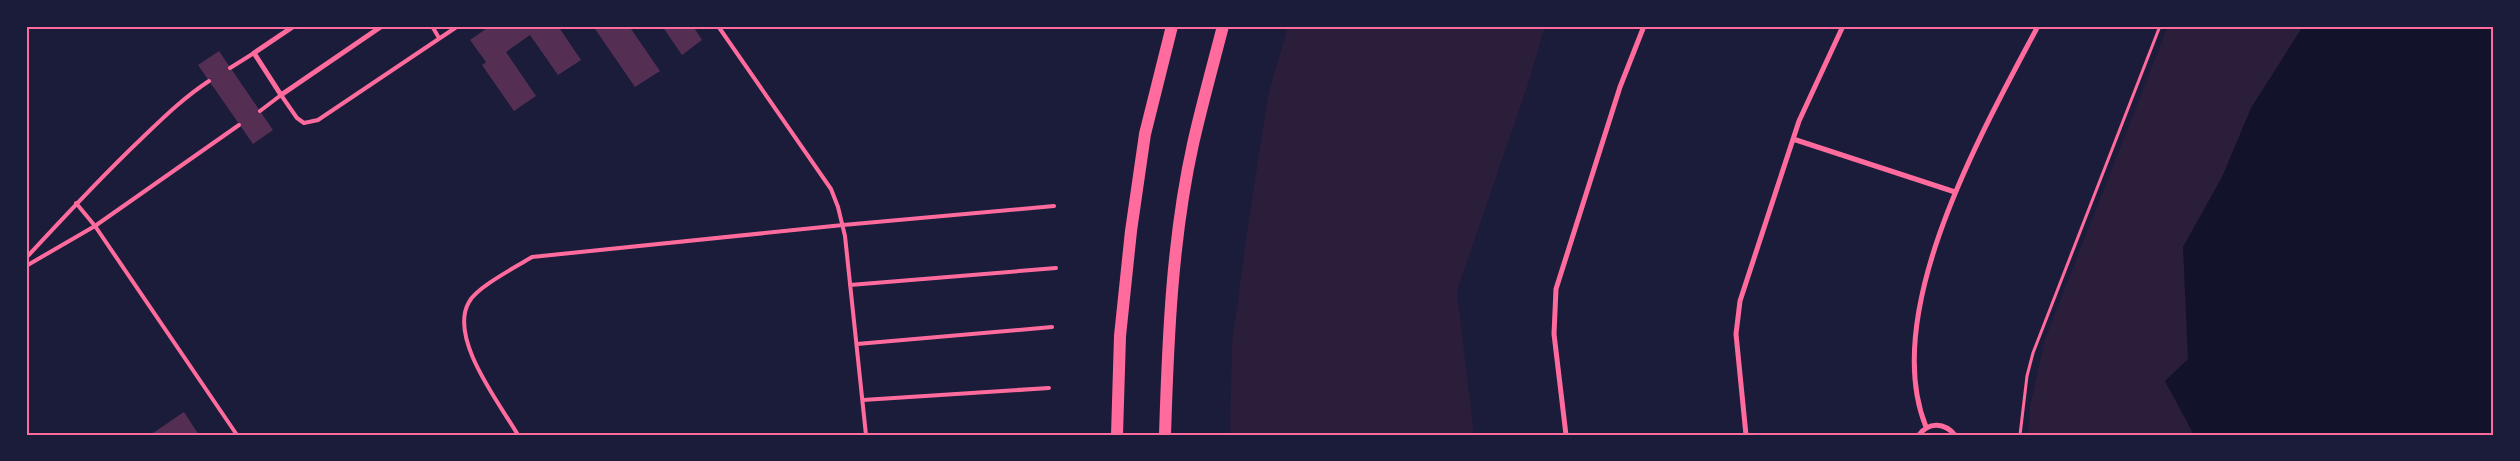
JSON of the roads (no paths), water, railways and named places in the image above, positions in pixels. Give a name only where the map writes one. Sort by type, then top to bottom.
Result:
[{"type":"main road","points":[[1117,435],[1120,336],[1131,231],[1145,134],[1172,26]]},
{"type":"main road","points":[[1165,435],[1172,283],[1178,236],[1193,145],[1223,26]]},
{"type":"street","points":[[294,26],[254,52],[281,96],[382,26]]},
{"type":"street","points":[[1566,435],[1554,334],[1556,289],[1620,87],[1644,26]]},
{"type":"street","points":[[1746,435],[1736,334],[1740,300],[1805,105],[1843,26]]},
{"type":"street","points":[[1926,427],[1919,408],[1914,369],[1917,325],[1930,270],[1955,192],[2038,26]]},
{"type":"street","points":[[1793,139],[1955,192]]},
{"type":"street","points":[[1919,435],[1926,427],[1943,425],[1955,435]]},
{"type":"lane","points":[[432,26],[439,38]]},
{"type":"lane","points":[[260,111],[281,96],[297,118],[310,123],[458,26]]},
{"type":"lane","points":[[718,26],[831,189],[843,225],[866,435]]},
{"type":"lane","points":[[230,68],[254,52]]},
{"type":"lane","points":[[26,258],[76,203],[171,111],[190,94],[209,81]]},
{"type":"lane","points":[[26,266],[95,226],[239,125]]},
{"type":"lane","points":[[76,203],[95,226],[237,435]]},
{"type":"lane","points":[[518,435],[474,362],[465,330],[465,315],[469,301],[492,282],[532,257],[843,225],[1054,206]]},
{"type":"lane","points":[[850,285],[1056,268]]},
{"type":"lane","points":[[856,344],[1052,326]]},
{"type":"lane","points":[[863,400],[1048,388]]}]
